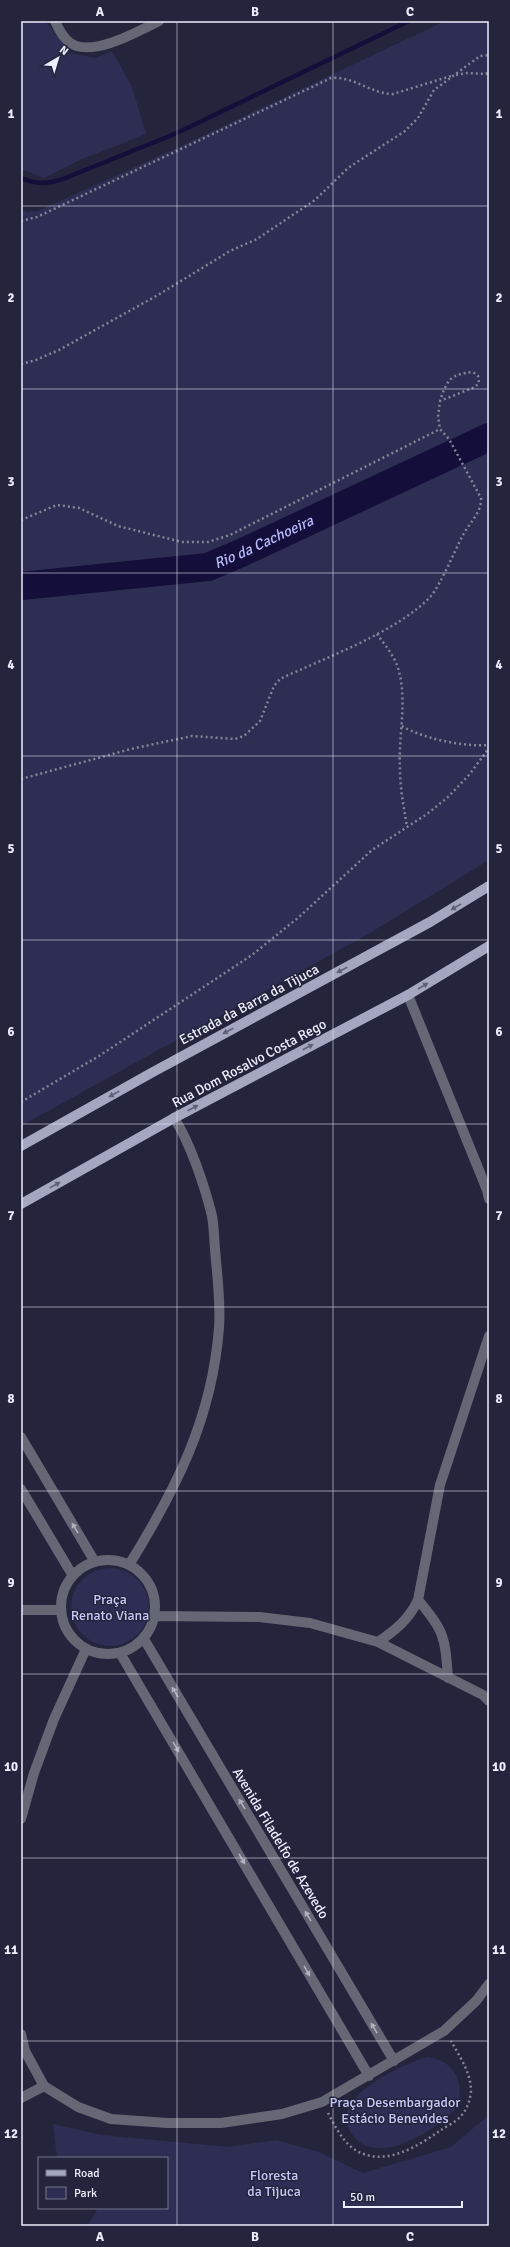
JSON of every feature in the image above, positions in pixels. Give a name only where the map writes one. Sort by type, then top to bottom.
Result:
[{"type":"main road","name":"Estrada da Barra da Tijuca","points":[[21,1146],[153,1072],[430,922],[489,886]]},
{"type":"main road","name":"Rua Dom Rosalvo Costa Rego","points":[[21,1204],[174,1118],[408,995],[489,946]]},
{"type":"street","points":[[55,21],[69,42],[85,48],[104,45],[159,21]]},
{"type":"street","points":[[408,995],[487,1190],[489,1200]]},
{"type":"street","points":[[129,1565],[174,1488],[192,1449],[214,1366],[219,1326],[218,1286],[212,1217],[186,1135],[174,1118]]},
{"type":"street","points":[[378,1642],[398,1629],[412,1613],[418,1600],[440,1485],[489,1336]]},
{"type":"street","points":[[21,1437],[95,1562]]},
{"type":"street","points":[[21,1489],[73,1576]]},
{"type":"street","points":[[112,1560],[129,1565],[136,1569],[148,1582],[155,1598],[155,1616],[149,1632],[144,1639],[129,1650],[120,1653],[103,1654],[86,1650],[68,1633],[61,1610],[65,1588],[73,1576],[83,1567],[95,1562],[112,1560]]},
{"type":"street","points":[[418,1600],[435,1619],[445,1639],[448,1678]]},
{"type":"street","points":[[21,1610],[61,1610]]},
{"type":"street","points":[[155,1616],[259,1617],[310,1623],[378,1642],[487,1696]]},
{"type":"street","name":"Avenida Filadelfo de Azevedo","points":[[144,1639],[394,2061]]},
{"type":"street","points":[[21,1819],[34,1773],[54,1719],[86,1650]]},
{"type":"street","points":[[120,1653],[369,2076]]},
{"type":"street","points":[[21,2034],[25,2051],[44,2086],[78,2107],[111,2119],[167,2123],[221,2123],[282,2114],[322,2102],[369,2076],[444,2030],[476,2001],[489,1984]]},
{"type":"street","points":[[21,2098],[44,2086]]},
{"type":"path","points":[[21,364],[36,360],[59,350],[158,295],[230,251],[257,239],[315,200],[348,168],[405,130],[418,118],[434,90],[480,56],[489,55]]},
{"type":"path","points":[[21,220],[37,216],[331,78],[349,79],[385,94],[393,94],[467,72],[488,75],[489,71]]},
{"type":"path","points":[[21,779],[131,749],[192,736],[235,739],[244,736],[260,721],[274,686],[280,679],[376,634],[413,613],[432,595],[468,525],[482,505],[481,498],[448,439],[440,429],[438,417],[440,401],[445,384],[452,377],[461,373],[473,372],[478,376],[479,383],[475,387],[440,401]]},
{"type":"path","points":[[21,520],[57,505],[79,508],[125,528],[182,542],[208,542],[237,532],[440,429]]},
{"type":"path","points":[[376,634],[390,652],[398,668],[401,688],[402,726],[400,769],[407,828]]},
{"type":"path","points":[[402,726],[413,733],[473,746],[489,745]]},
{"type":"path","points":[[21,1102],[99,1056],[252,955],[299,917],[372,850],[407,828],[448,797],[470,775],[489,748]]},
{"type":"path","points":[[322,2102],[345,2141],[357,2151],[373,2156],[395,2155],[416,2147],[461,2117],[468,2106],[470,2081],[466,2067],[444,2030]]},
{"type":"green space","points":[[21,21],[45,21],[71,53],[95,58],[112,51],[132,87],[146,134],[80,160],[44,178],[21,169]]},
{"type":"green space","points":[[445,21],[489,21],[489,860],[370,933],[21,1126],[21,209],[27,212],[38,211],[181,146]]},
{"type":"green space","name":"Praça Renato Viana","points":[[102,1568],[118,1568],[132,1574],[143,1585],[149,1599],[149,1615],[143,1629],[132,1640],[118,1646],[102,1646],[88,1640],[77,1629],[71,1615],[71,1599],[77,1585],[88,1574]]},
{"type":"green space","name":"Praça Desembargador Estácio Benevides","points":[[427,2057],[444,2062],[456,2075],[460,2093],[454,2110],[441,2122],[423,2134],[403,2143],[386,2148],[376,2148],[359,2142],[352,2134],[346,2121],[349,2108],[357,2096],[370,2085],[401,2067]]},
{"type":"green space","name":"Floresta da Tijuca","points":[[489,2115],[489,2226],[87,2226],[97,2209],[168,2209],[168,2157],[57,2157],[53,2124],[102,2135],[228,2147],[276,2140],[319,2152],[363,2173],[451,2147]]},
{"type":"waterway","points":[[21,178],[37,183],[57,181],[177,133],[409,21]]},
{"type":"waterway","name":"Rio da Cachoeira","points":[[21,586],[208,567],[489,437]]}]
